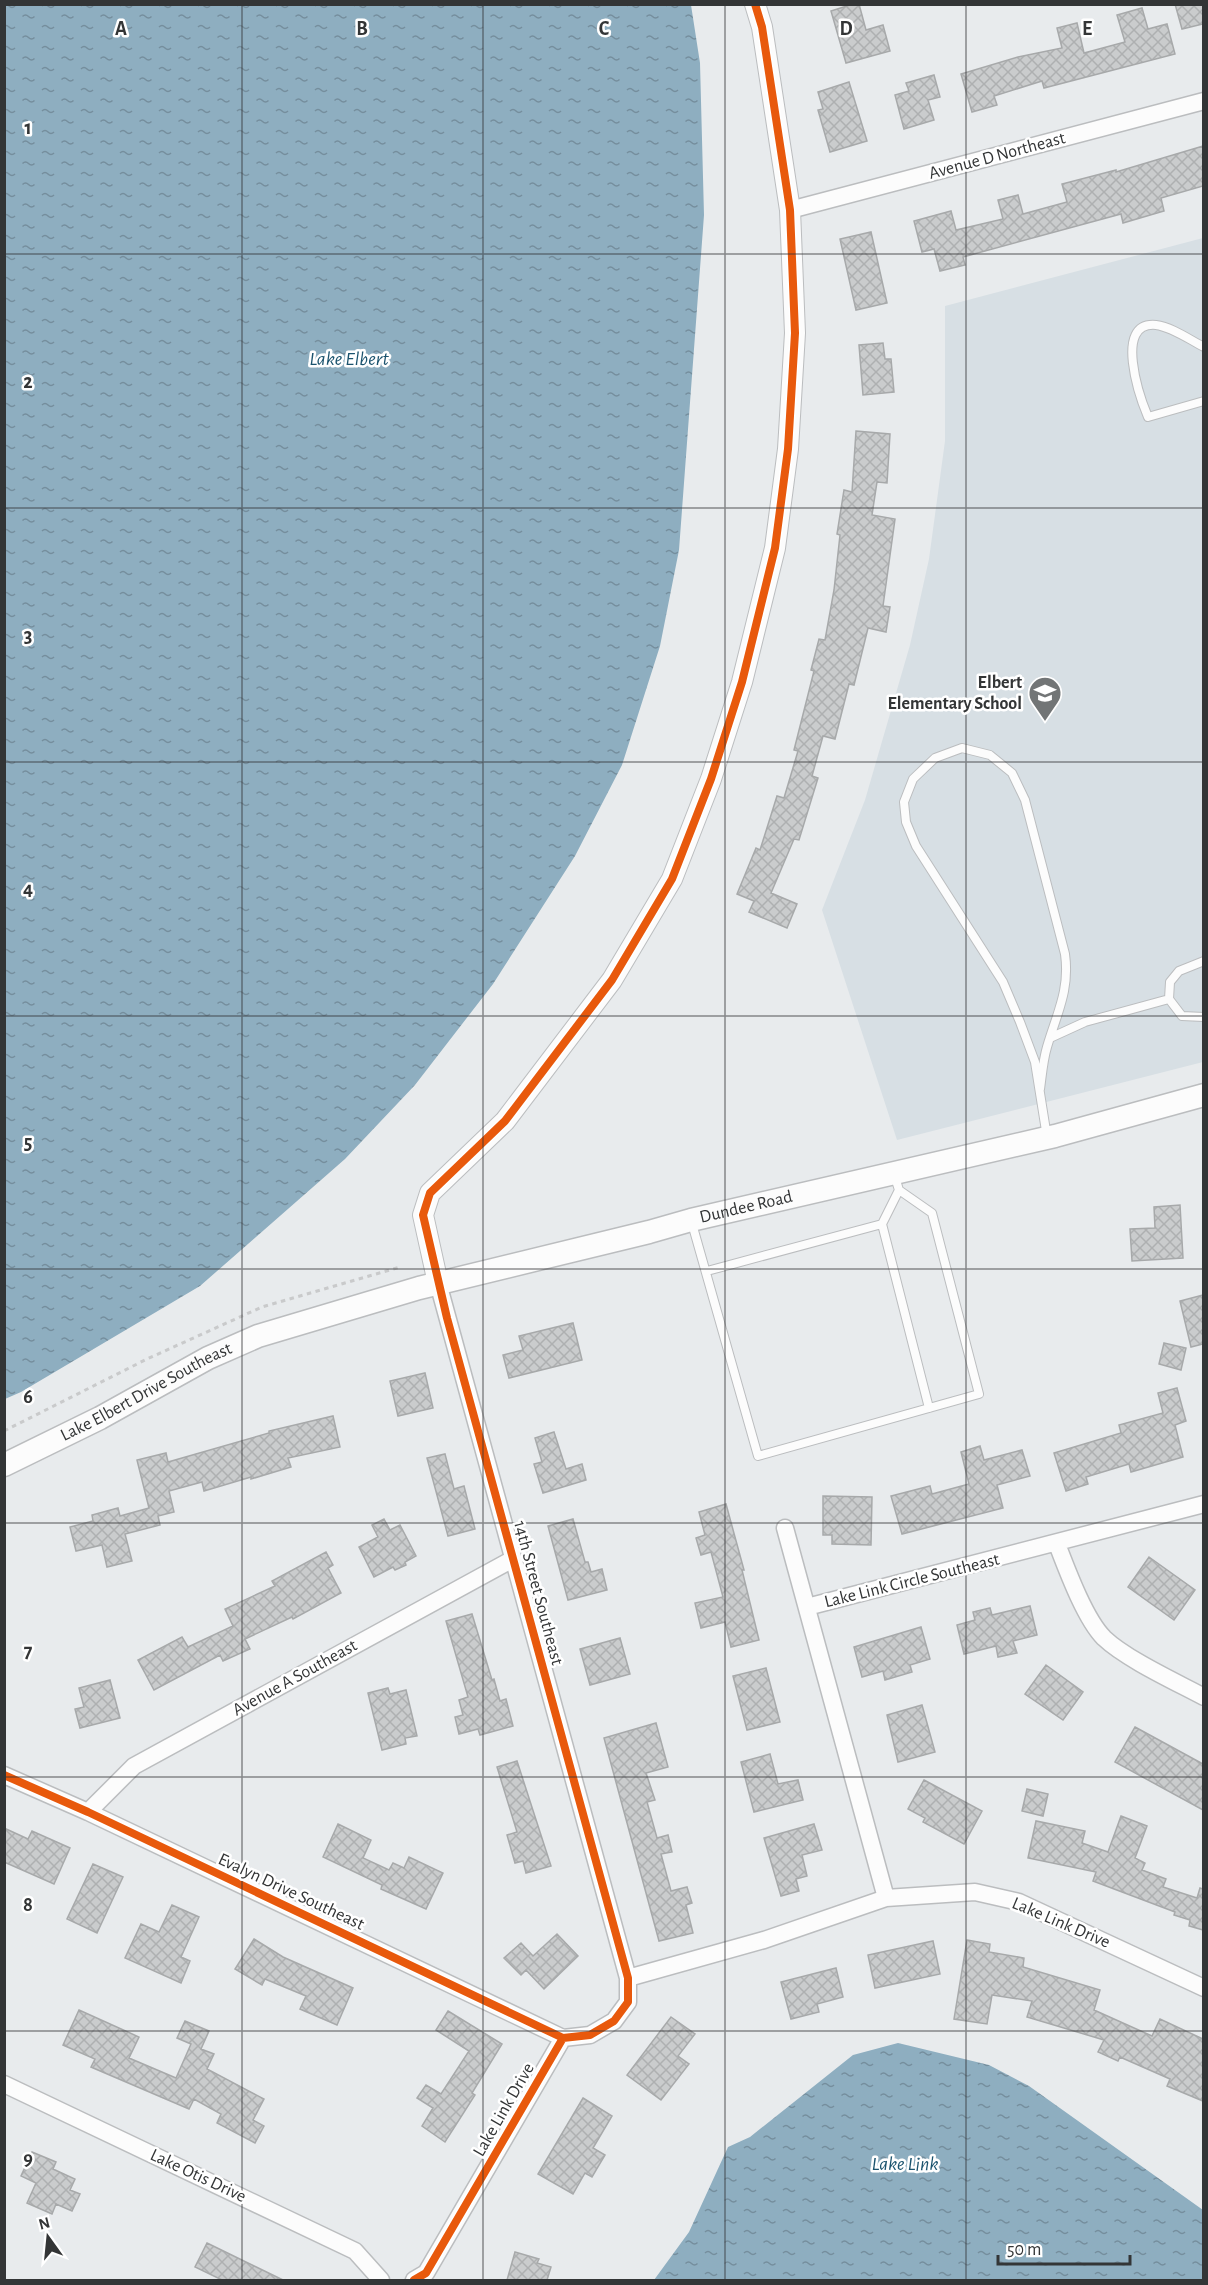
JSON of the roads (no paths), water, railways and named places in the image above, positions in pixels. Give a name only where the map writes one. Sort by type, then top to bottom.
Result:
[{"type":"main road","name":"Dundee Road","points":[[293,1325],[438,1282],[650,1232],[691,1220],[896,1182],[1047,1137],[1203,1095]]},
{"type":"main road","name":"Lake Elbert Drive Southeast","points":[[4,1466],[100,1418],[208,1358],[258,1336],[293,1325]]},
{"type":"street","points":[[755,4],[762,27],[790,210]]},
{"type":"street","name":"Avenue D Northeast","points":[[790,210],[1203,101]]},
{"type":"street","name":"14th Street Southeast","points":[[628,1978],[438,1282],[423,1215],[430,1193],[505,1121],[612,980],[672,879],[711,779],[742,682],[775,548],[788,449],[795,333],[790,210]]},
{"type":"street","name":"Lake Link Circle Southeast","points":[[886,1898],[807,1607],[1057,1544],[1203,1504]]},
{"type":"street","points":[[785,1528],[807,1607]]},
{"type":"street","points":[[1057,1544],[1088,1615],[1103,1638],[1124,1653],[1203,1697]]},
{"type":"street","name":"Avenue A Southeast","points":[[88,1812],[134,1766],[513,1559]]},
{"type":"street","name":"Evalyn Drive Southeast","points":[[4,1775],[88,1812],[563,2038]]},
{"type":"street","name":"Lake Link Drive","points":[[628,1978],[764,1940],[886,1898],[975,1892],[1019,1902],[1203,1988]]},
{"type":"street","points":[[563,2038],[590,2035],[614,2020],[628,2002],[628,1978]]},
{"type":"street","name":"Lake Link Drive","points":[[414,2280],[426,2273],[563,2038]]},
{"type":"street","name":"Lake Otis Drive","points":[[4,2084],[355,2251],[381,2280]]},
{"type":"lane","points":[[1203,347],[1166,328],[1156,325],[1148,326],[1141,329],[1135,336],[1132,362],[1137,389],[1148,417],[1203,401]]},
{"type":"lane","points":[[1040,1089],[1050,1038],[1065,991],[1068,974],[1065,954],[1025,800],[1012,773],[990,755],[962,748],[935,758],[914,778],[904,802],[906,822],[916,846],[1003,982],[1035,1062],[1047,1137]]},
{"type":"lane","points":[[1203,962],[1179,971],[1170,982],[1169,999],[1182,1016],[1203,1017]]},
{"type":"lane","points":[[1050,1038],[1085,1022],[1169,999]]},
{"type":"lane","points":[[691,1220],[758,1456],[979,1394],[932,1213],[896,1182],[882,1224],[929,1408]]},
{"type":"lane","points":[[707,1271],[882,1224]]},
{"type":"water","name":"Lake Elbert","points":[[5,4],[691,5],[700,63],[704,215],[679,550],[660,646],[622,765],[575,856],[493,984],[415,1085],[345,1159],[200,1286],[21,1392],[5,1399]]},
{"type":"water","name":"Lake Link","points":[[898,2043],[989,2065],[1029,2086],[1203,2210],[1203,2280],[654,2280],[689,2232],[728,2147],[750,2137],[853,2055]]},
{"type":"place","name":"Elbert Elementary School","points":[[1045,722]]}]
